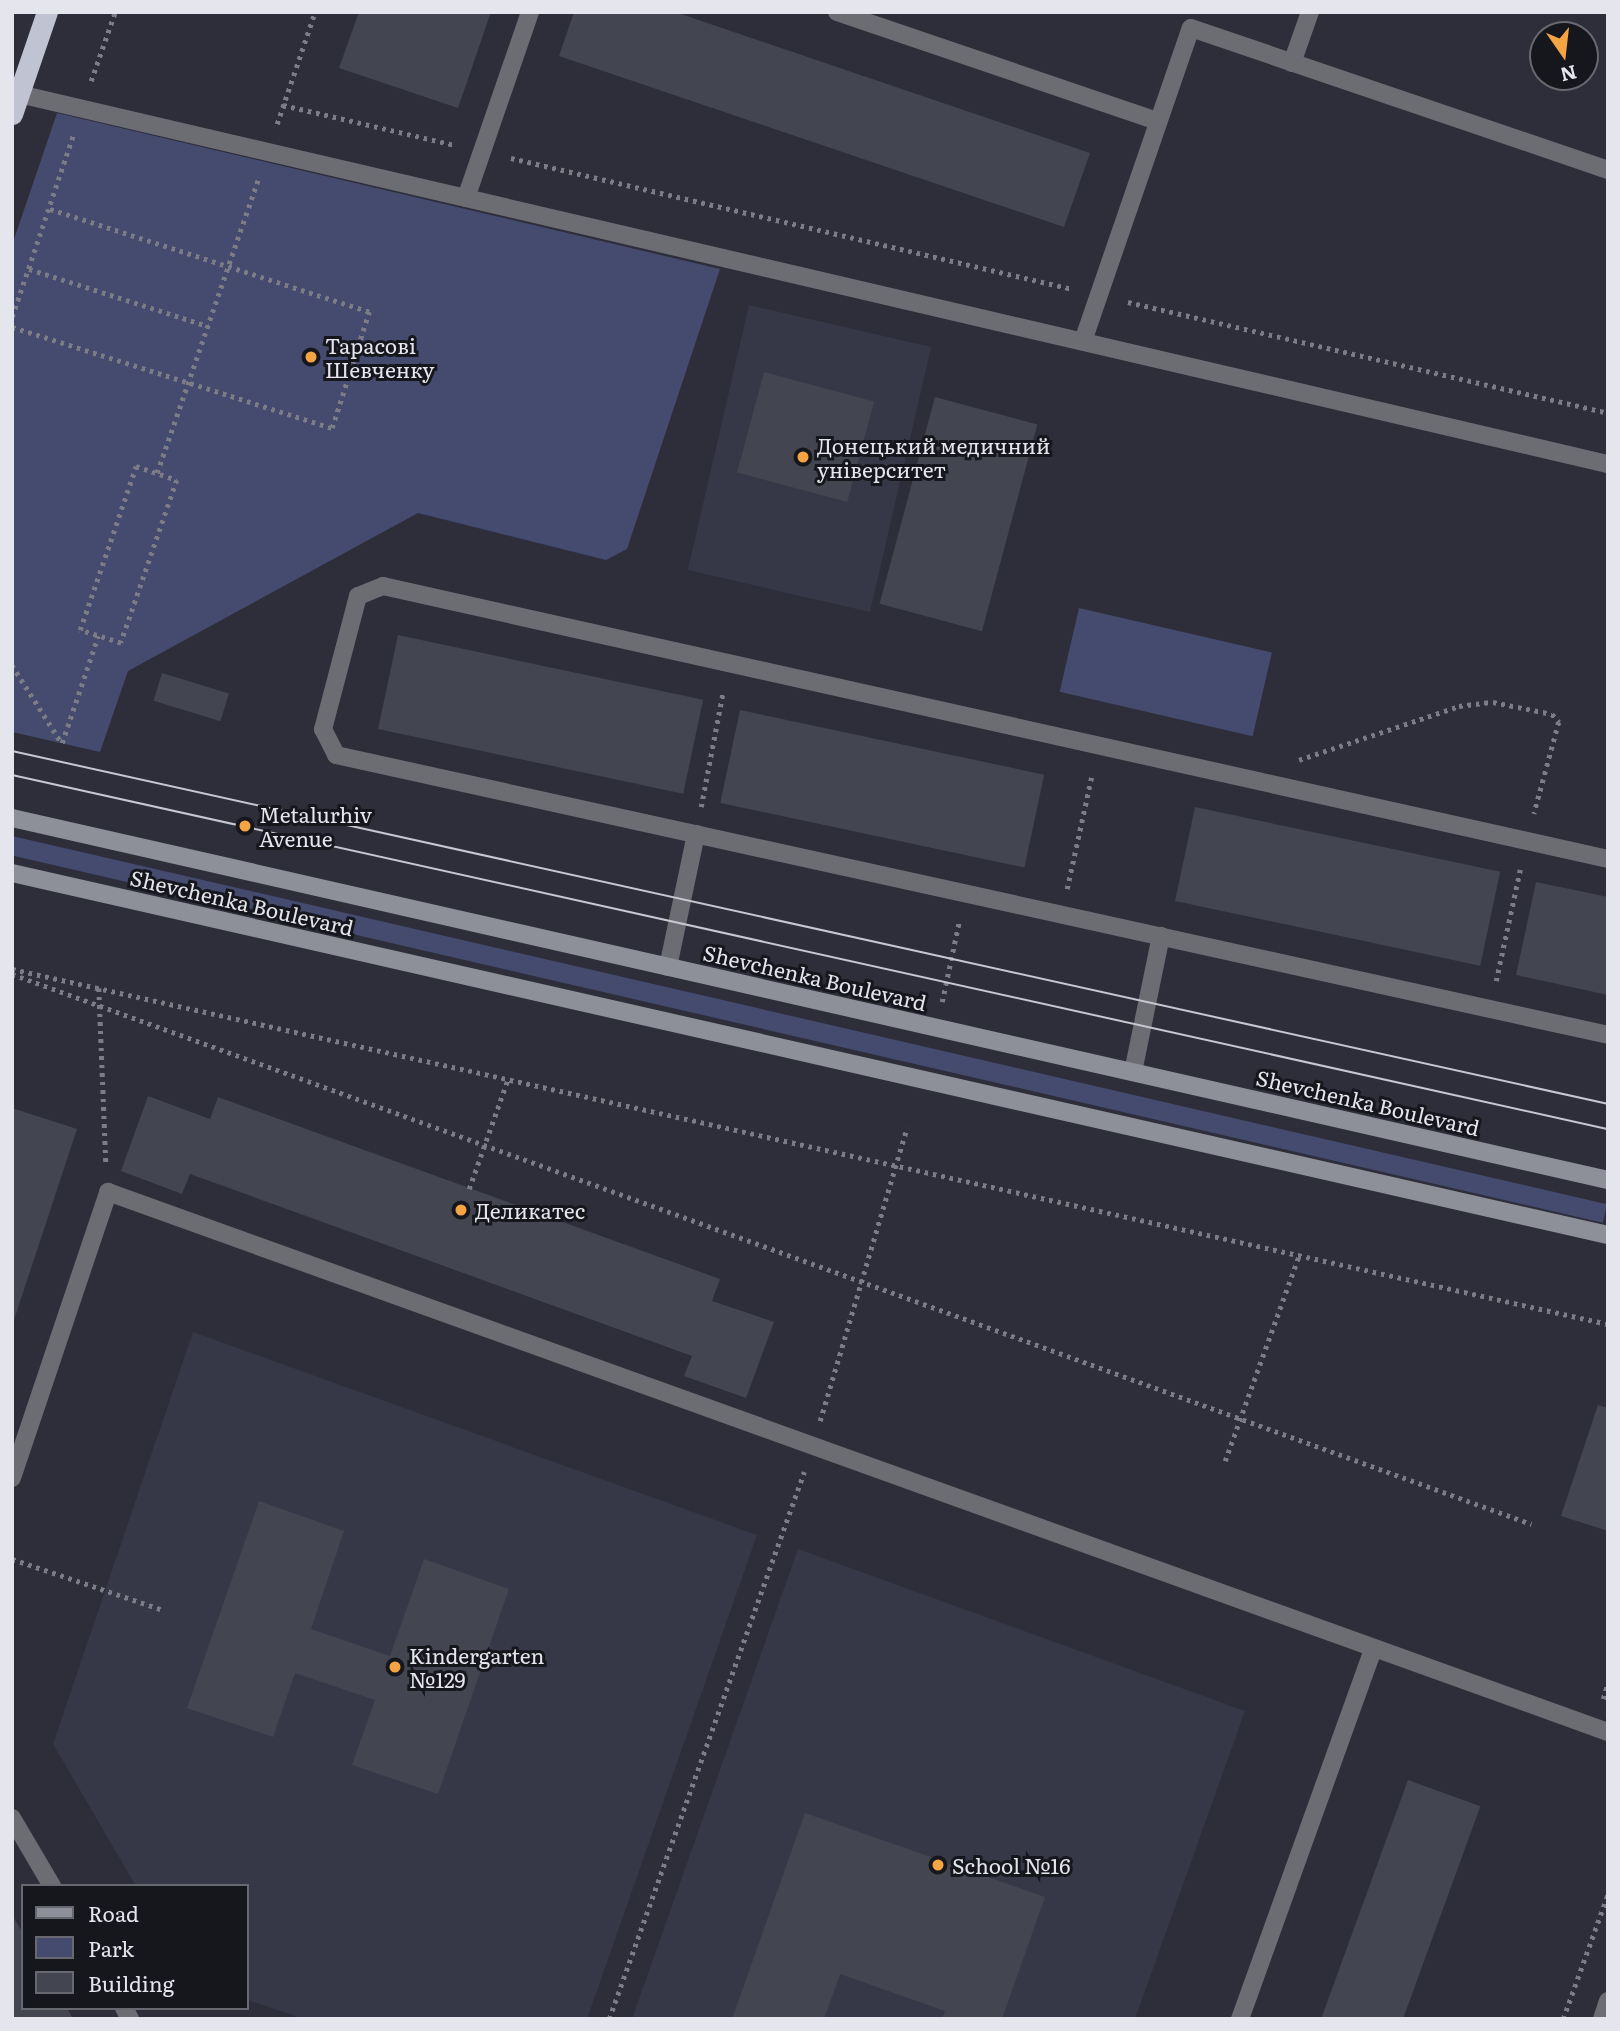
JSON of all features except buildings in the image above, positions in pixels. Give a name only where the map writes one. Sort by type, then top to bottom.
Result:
[{"type":"highway","points":[[14,100],[47,12]]},
{"type":"street","points":[[466,198],[530,12]]},
{"type":"street","points":[[837,12],[1158,121]]},
{"type":"street","points":[[1292,63],[1310,12]]},
{"type":"street","points":[[1083,341],[1191,28],[1608,170]]},
{"type":"street","points":[[14,100],[82,109],[1608,464]]},
{"type":"street","points":[[1608,859],[383,586],[358,596],[323,729],[336,755],[1608,1035]]},
{"type":"street","name":"Shevchenka Boulevard","points":[[12,818],[1608,1180]]},
{"type":"street","points":[[668,967],[696,834]]},
{"type":"street","name":"Shevchenka Boulevard","points":[[12,873],[1608,1235]]},
{"type":"street","points":[[1133,1072],[1161,936]]},
{"type":"street","points":[[12,1478],[108,1192],[1608,1732]]},
{"type":"street","points":[[1240,2019],[1373,1649]]},
{"type":"street","points":[[12,1818],[51,1884]]},
{"type":"street","points":[[1601,2019],[1608,2001]]},
{"type":"path","points":[[12,317],[115,12]]},
{"type":"path","points":[[158,473],[315,12]]},
{"type":"path","points":[[283,105],[1608,413]]},
{"type":"path","points":[[12,327],[332,428],[369,312],[48,209]]},
{"type":"path","points":[[29,269],[208,326]]},
{"type":"path","points":[[136,466],[177,480],[121,643],[98,636],[80,630],[136,466]]},
{"type":"path","points":[[12,665],[62,743],[98,636]]},
{"type":"path","points":[[696,834],[729,663]]},
{"type":"path","points":[[1295,761],[1459,706],[1493,702],[1552,714],[1559,722],[1526,842],[1489,1009]]},
{"type":"path","points":[[1061,915],[1098,746]]},
{"type":"path","points":[[941,1004],[965,893]]},
{"type":"path","points":[[12,972],[99,988],[1608,1324]]},
{"type":"path","points":[[12,972],[96,1005],[1531,1524]]},
{"type":"path","points":[[99,988],[96,1005],[108,1192]]},
{"type":"path","points":[[469,1189],[508,1079]]},
{"type":"path","points":[[609,2019],[813,1446],[907,1128]]},
{"type":"path","points":[[1225,1461],[1299,1256]]},
{"type":"path","points":[[12,1559],[161,1609]]},
{"type":"path","points":[[1602,1701],[1608,1683]]},
{"type":"path","points":[[1563,2019],[1608,1894]]},
{"type":"shaded area","name":"Донецький медичний університет","points":[[749,305],[931,347],[870,612],[688,570]]},
{"type":"shaded area","name":"Kindergarten №129","points":[[193,1332],[757,1535],[587,2019],[304,2019],[248,2000],[248,1884],[135,1884],[53,1744]]},
{"type":"shaded area","name":"School №16","points":[[798,1549],[1245,1711],[1135,2019],[632,2019]]},
{"type":"green space","points":[[57,113],[720,269],[627,549],[606,560],[418,513],[128,671],[100,752],[12,732],[12,245]]},
{"type":"green space","points":[[1079,608],[1272,653],[1253,736],[1060,692]]},
{"type":"green space","points":[[12,836],[1607,1204],[1603,1223],[12,855]]},
{"type":"tram line","points":[[12,751],[1608,1104]]},
{"type":"tram line","points":[[12,775],[1608,1129]]},
{"type":"place","name":"Тарасові Шевченку","points":[[311,357]]},
{"type":"place","name":"Донецький медичний університет","points":[[803,457]]},
{"type":"place","name":"Metalurhiv Avenue","points":[[245,826]]},
{"type":"place","name":"Деликатес","points":[[461,1210]]},
{"type":"place","name":"Kindergarten №129","points":[[395,1667]]},
{"type":"place","name":"School №16","points":[[938,1865]]}]
